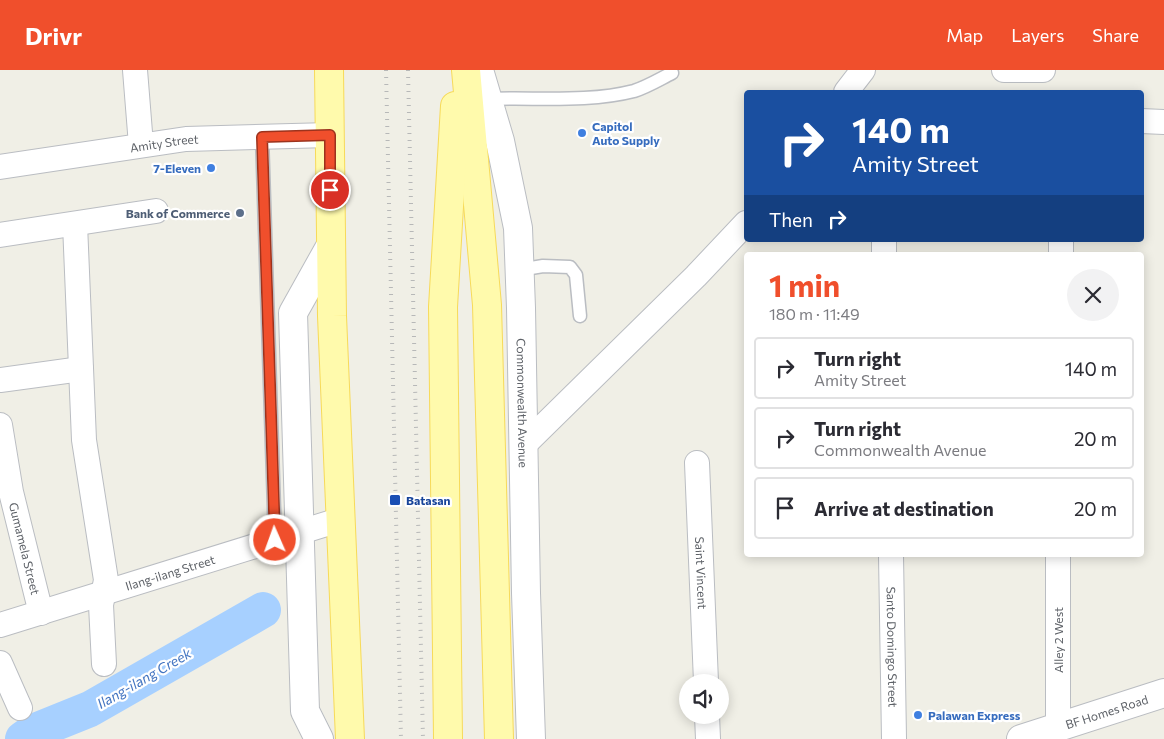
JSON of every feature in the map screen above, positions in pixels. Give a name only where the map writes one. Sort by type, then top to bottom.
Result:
[{"type":"main road","points":[[329,70],[331,245],[339,520],[350,739]]},
{"type":"main road","points":[[448,739],[443,307],[457,70]]},
{"type":"main road","points":[[466,70],[486,305],[499,739]]},
{"type":"street","points":[[135,70],[141,145]]},
{"type":"street","name":"Commonwealth Avenue","points":[[479,70],[500,141],[518,228],[531,739]]},
{"type":"street","points":[[848,90],[863,70]]},
{"type":"street","points":[[1004,70],[1043,70]]},
{"type":"street","points":[[1144,121],[1164,122]]},
{"type":"street","name":"Amity Street","points":[[0,167],[186,139],[330,135]]},
{"type":"street","points":[[0,235],[156,211]]},
{"type":"street","points":[[75,224],[84,440],[106,580],[101,605],[104,664]]},
{"type":"street","points":[[524,445],[696,276],[744,225]]},
{"type":"street","points":[[319,739],[305,711],[287,537],[282,390],[292,312],[331,245]]},
{"type":"street","points":[[0,380],[81,369]]},
{"type":"street","name":"Gumamela Street","points":[[0,425],[11,492],[40,613]]},
{"type":"street","name":"Saint Vincent","points":[[697,463],[706,674]]},
{"type":"street","name":"Ilang-ilang Street","points":[[2,622],[103,594],[339,520]]},
{"type":"street","name":"Santo Domingo Street","points":[[891,557],[894,739]]},
{"type":"street","name":"Alley 2 West","points":[[1058,557],[1058,726]]},
{"type":"street","points":[[0,663],[20,708]]},
{"type":"street","name":"BF Homes Road","points":[[1021,739],[1164,693]]},
{"type":"street","points":[[707,724],[708,739]]},
{"type":"lane","points":[[487,99],[603,96],[635,90],[672,73]]},
{"type":"lane","points":[[262,137],[282,390]]},
{"type":"lane","points":[[520,270],[543,266],[570,267],[576,275],[580,316]]},
{"type":"waterway","name":"Ilang-ilang Creek","points":[[23,739],[33,732],[90,709],[263,610]]},
{"type":"railway","points":[[386,70],[401,739]]},
{"type":"railway","points":[[408,70],[423,739]]},
{"type":"place","name":"Capitol Auto Supply","points":[[582,133]]},
{"type":"place","name":"7-Eleven","points":[[211,168]]},
{"type":"place","name":"Bank of Commerce","points":[[240,213]]},
{"type":"place","name":"Batasan","points":[[395,500]]},
{"type":"place","name":"Palawan Express","points":[[918,715]]},
{"type":"route","points":[[275,540],[262,137],[330,135],[330,190]]}]
